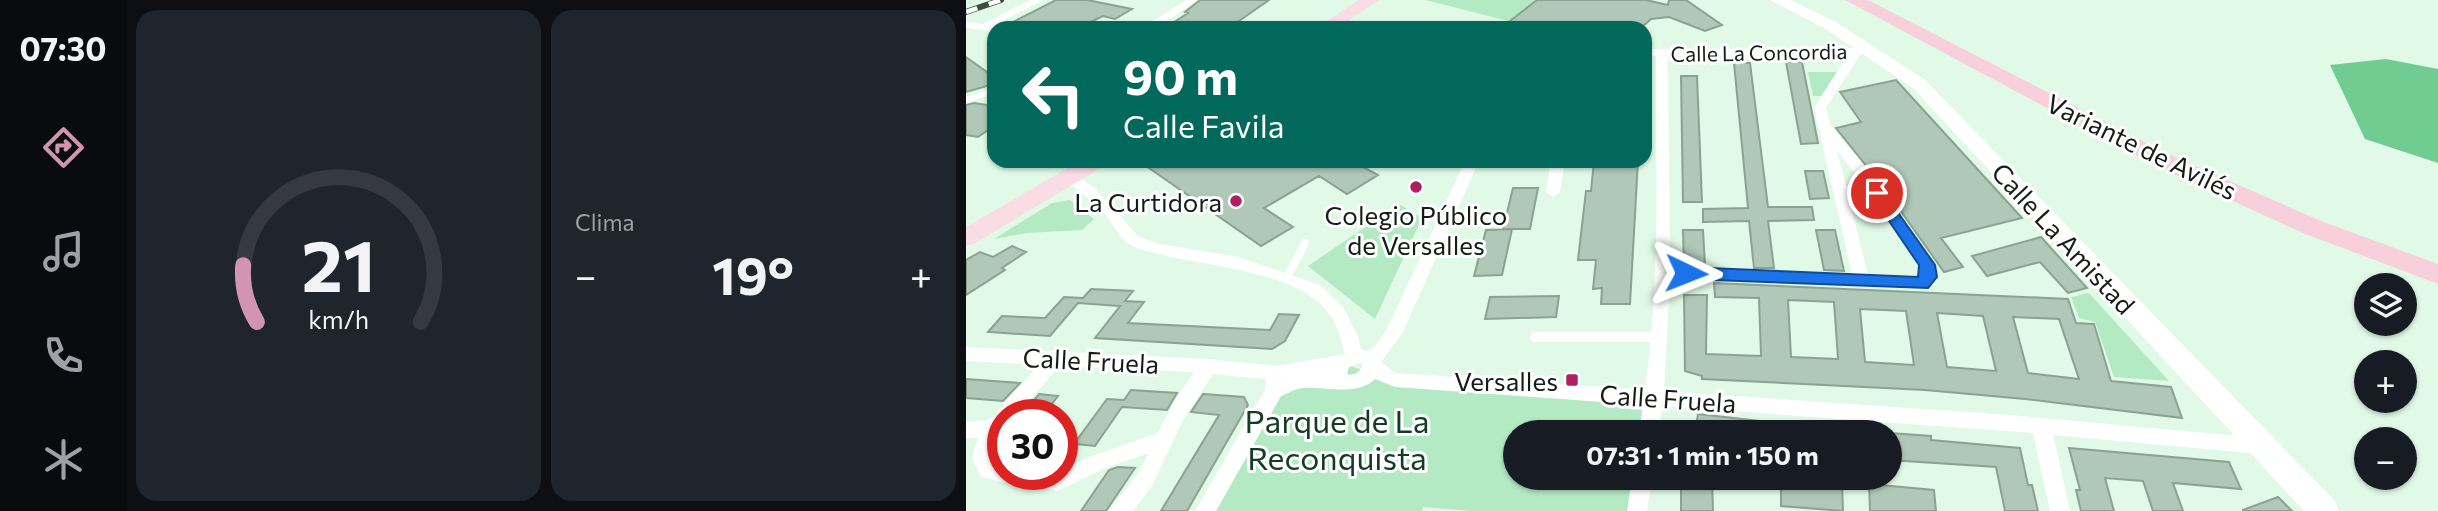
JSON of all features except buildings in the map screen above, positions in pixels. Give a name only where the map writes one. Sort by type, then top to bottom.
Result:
[{"type":"highway","points":[[1841,0],[2111,135]]},
{"type":"highway","name":"Variante de Avilés","points":[[1862,3],[2111,135],[2312,227],[2438,274]]},
{"type":"main road","points":[[1336,21],[1371,0]]},
{"type":"main road","name":"Calle La Amistad","points":[[1778,0],[1830,24],[1864,51],[1919,84],[2324,511]]},
{"type":"main road","points":[[966,238],[1082,168]]},
{"type":"street","points":[[1001,21],[1038,0]]},
{"type":"street","points":[[1159,21],[1193,0]]},
{"type":"street","points":[[1819,51],[1838,40],[1838,34],[1830,24]]},
{"type":"street","points":[[1862,282],[1820,108],[1864,51]]},
{"type":"street","name":"Calle La Concordia","points":[[1652,53],[1864,51]]},
{"type":"street","points":[[1651,420],[1661,272],[1662,53]]},
{"type":"street","points":[[966,100],[987,93]]},
{"type":"street","points":[[1661,272],[1922,284],[1928,277],[1927,265],[1877,193],[1824,126]]},
{"type":"street","points":[[1084,168],[1090,191],[1111,212],[1134,242],[1239,263],[1314,289],[1337,311],[1349,336],[1355,365],[1381,351],[1394,332],[1469,168]]},
{"type":"street","points":[[1553,192],[1557,168]]},
{"type":"street","points":[[1840,191],[1877,193]]},
{"type":"street","name":"Calle Fruela","points":[[966,354],[1208,366],[1275,382],[1297,381],[1355,365],[1395,380],[1654,396],[2261,446]]},
{"type":"street","points":[[1020,399],[1055,358]]},
{"type":"street","points":[[1119,511],[1130,501],[1158,462],[1174,421],[1208,366]]},
{"type":"street","points":[[1205,511],[1275,382]]},
{"type":"street","points":[[966,430],[987,425]]},
{"type":"street","points":[[2041,426],[2060,511]]},
{"type":"street","points":[[1078,472],[1167,438]]},
{"type":"street","points":[[987,441],[982,458],[987,469]]},
{"type":"street","points":[[1637,511],[1640,490]]},
{"type":"lane","points":[[966,25],[987,28]]},
{"type":"lane","points":[[1286,279],[1305,243]]},
{"type":"lane","points":[[1535,337],[1657,337]]},
{"type":"green space","points":[[1425,0],[1629,0],[1605,21],[1508,21]]},
{"type":"green space","points":[[2386,59],[2438,69],[2438,163],[2365,139],[2330,65]]},
{"type":"green space","points":[[1808,72],[1837,72],[1821,96],[1813,96]]},
{"type":"green space","points":[[1070,200],[1094,219],[1082,230],[1027,233],[994,239],[1052,203]]},
{"type":"green space","points":[[1399,204],[1422,218],[1375,319],[1308,266]]},
{"type":"green space","points":[[2089,293],[2169,381],[2114,377],[2095,322],[2079,318],[2071,297]]},
{"type":"green space","name":"Parque de La Reconquista","points":[[1341,363],[1387,378],[1654,396],[1651,420],[1503,420],[1503,490],[1640,490],[1637,511],[1471,511],[1423,507],[1422,511],[1205,511],[1274,391]]},
{"type":"railway","points":[[966,12],[1001,0]]},
{"type":"place","name":"Colegio Público de Versalles","points":[[1416,187]]},
{"type":"place","name":"La Curtidora","points":[[1236,201]]},
{"type":"place","name":"Versalles","points":[[1572,380]]},
{"type":"route","points":[[1686,273],[1922,284],[1928,277],[1927,265],[1877,193]]}]
